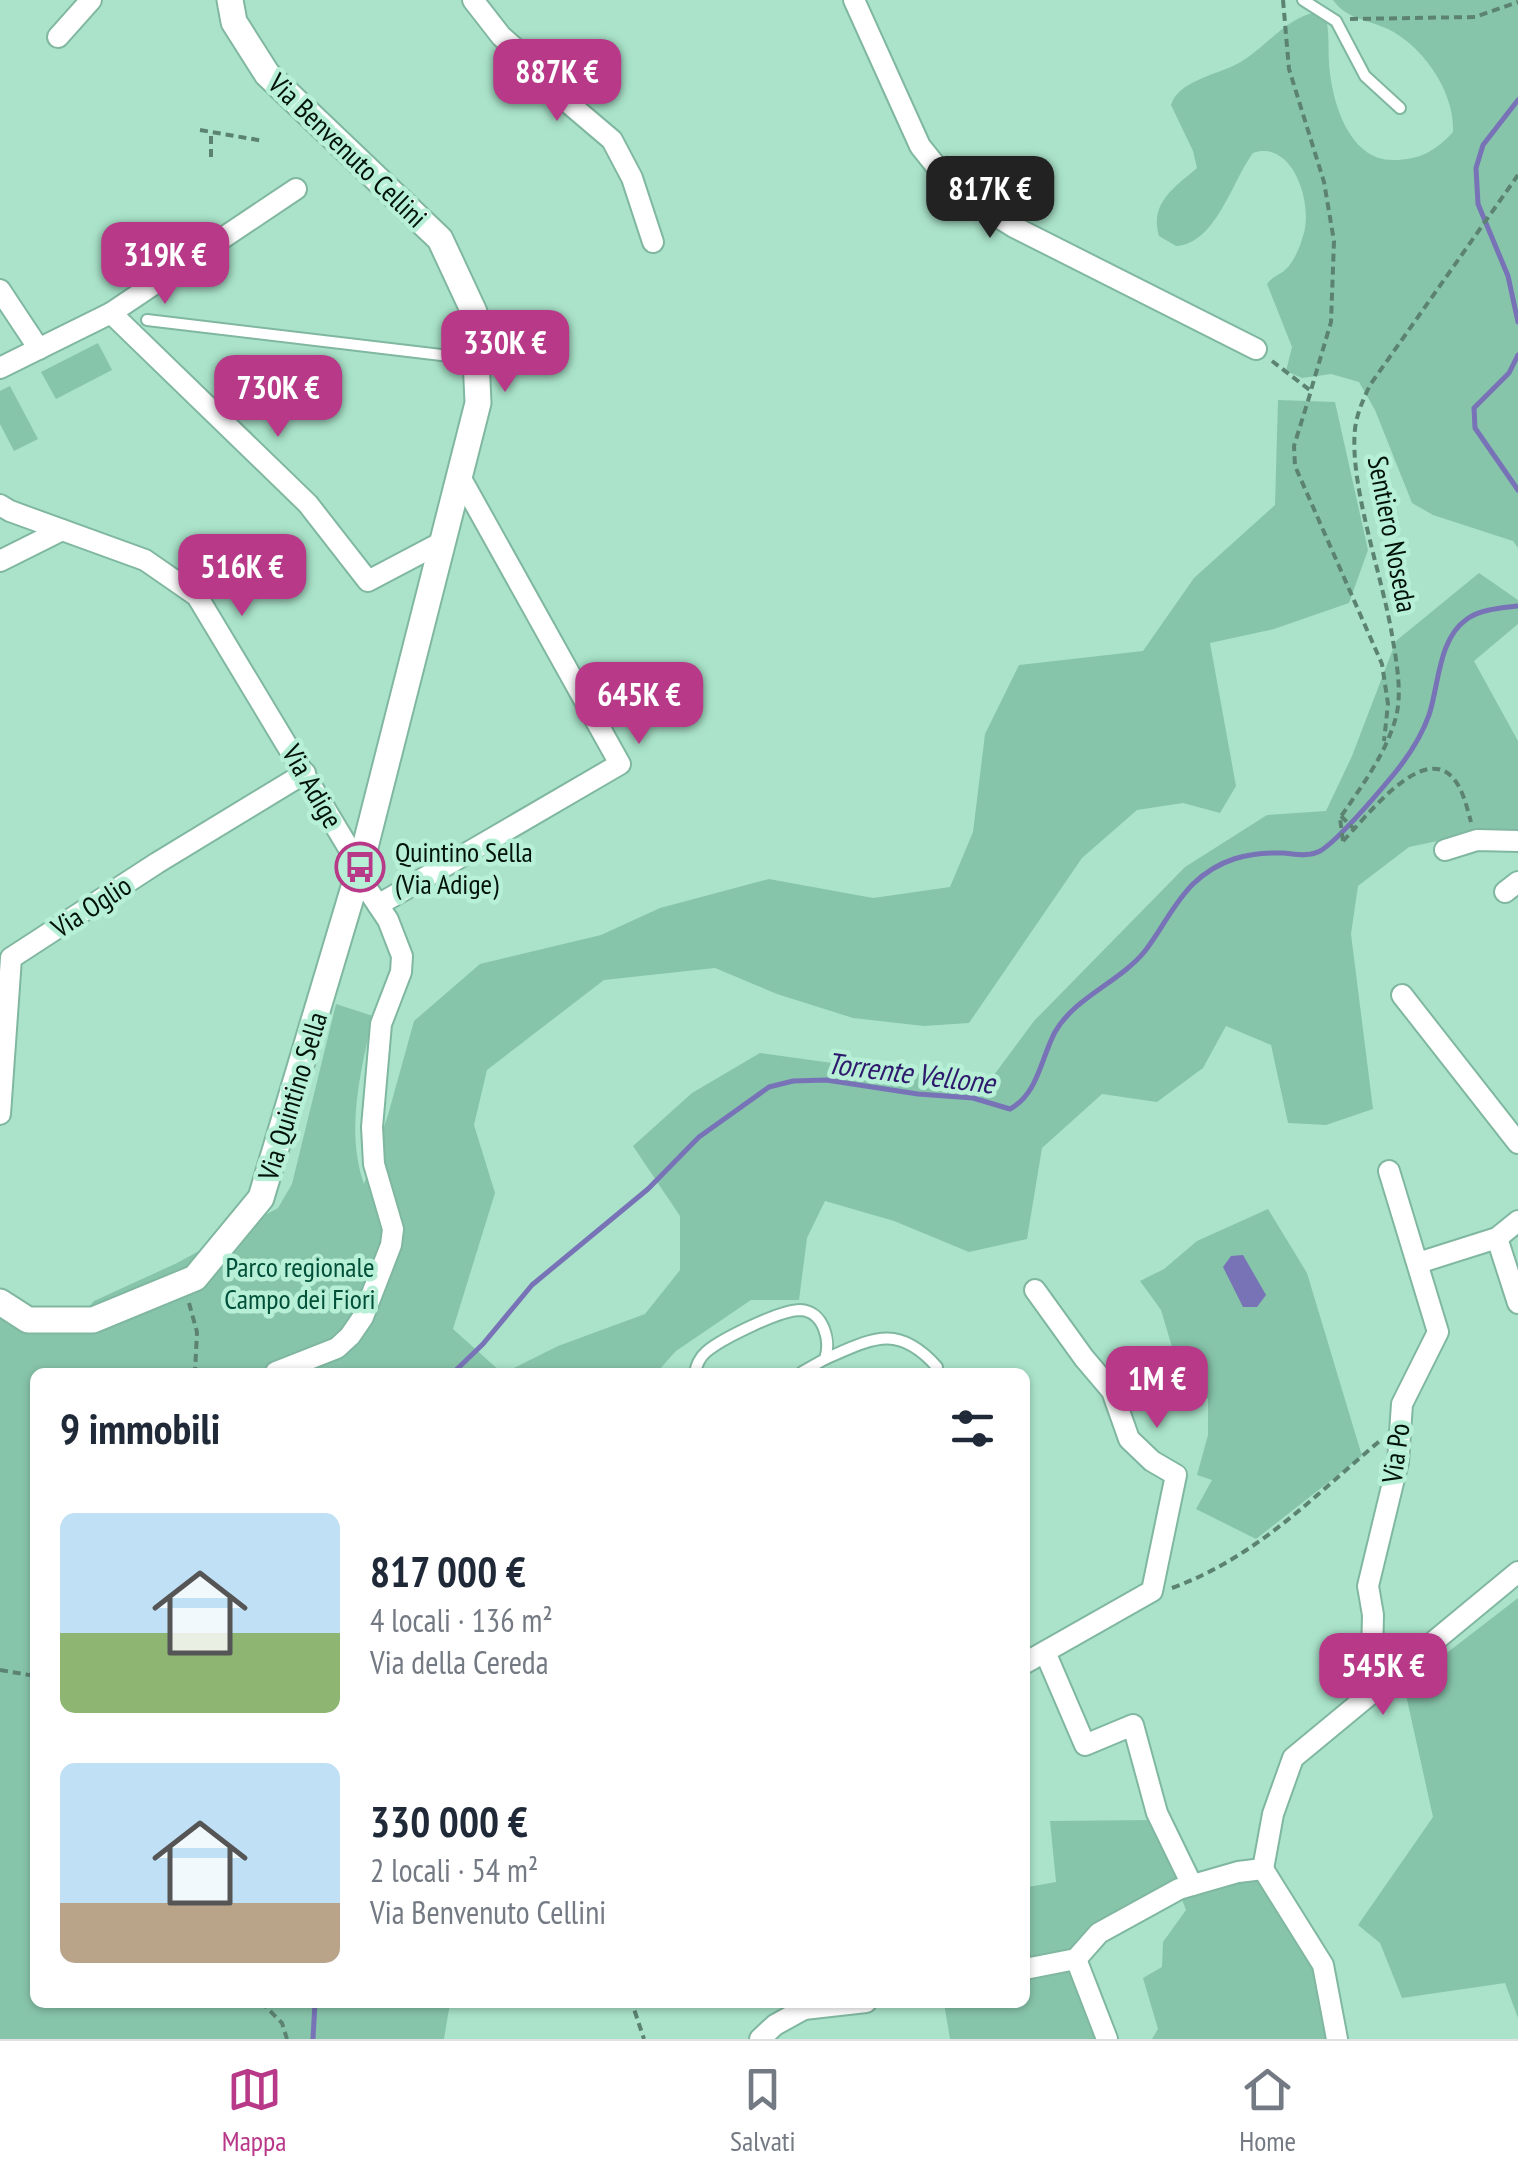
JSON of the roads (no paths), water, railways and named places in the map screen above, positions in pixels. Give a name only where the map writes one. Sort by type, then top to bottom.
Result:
[{"type":"street","points":[[58,37],[91,0]]},
{"type":"street","name":"Via Benvenuto Cellini","points":[[230,0],[234,22],[267,74],[440,239],[474,312],[478,403],[360,867]]},
{"type":"street","points":[[473,0],[501,36],[612,140],[632,178],[653,242]]},
{"type":"street","points":[[854,0],[920,146],[956,190],[1014,227],[1256,349]]},
{"type":"street","points":[[0,368],[110,313],[296,189]]},
{"type":"street","points":[[0,290],[38,349]]},
{"type":"street","points":[[110,313],[308,504],[368,581],[442,542]]},
{"type":"street","points":[[378,906],[620,764],[460,475]]},
{"type":"street","name":"Via Adige","points":[[0,504],[144,560],[197,596],[360,867],[366,888],[398,940],[402,972],[381,1024],[372,1127],[374,1164],[392,1229],[391,1245],[363,1317],[350,1336],[337,1348],[286,1368]]},
{"type":"street","points":[[0,561],[62,530]]},
{"type":"street","name":"Via Oglio","points":[[0,1114],[11,958],[156,862],[305,773]]},
{"type":"street","points":[[1446,850],[1477,840],[1518,841]]},
{"type":"street","name":"Via Quintino Sella","points":[[0,1302],[28,1320],[92,1320],[195,1278],[261,1198],[360,867]]},
{"type":"street","points":[[1402,995],[1518,1143]]},
{"type":"street","name":"Via Po","points":[[1383,1686],[1372,1658],[1373,1615],[1368,1586],[1398,1462],[1402,1404],[1438,1332],[1390,1172]]},
{"type":"street","points":[[1418,1263],[1497,1238],[1518,1221]]},
{"type":"street","points":[[1497,1238],[1518,1303]]},
{"type":"street","points":[[1030,1660],[1152,1591],[1176,1475],[1130,1440],[1112,1390],[1035,1290]]},
{"type":"street","points":[[1337,2039],[1322,1966],[1263,1870],[1272,1814],[1293,1758],[1518,1572]]},
{"type":"street","points":[[1045,1652],[1085,1745],[1133,1725],[1158,1814],[1192,1885]]},
{"type":"street","points":[[1030,1967],[1076,1959],[1099,1933],[1178,1888],[1238,1872],[1263,1870]]},
{"type":"street","points":[[1076,1959],[1107,2039]]},
{"type":"street","points":[[760,2039],[800,2008]]},
{"type":"lane","points":[[1303,0],[1336,21],[1365,76],[1400,108]]},
{"type":"lane","points":[[147,320],[476,359]]},
{"type":"lane","points":[[696,1368],[699,1360],[720,1342],[800,1310],[821,1323],[828,1348],[824,1359]]},
{"type":"lane","points":[[809,1368],[872,1340],[896,1337],[913,1343],[938,1367]]},
{"type":"waterway","name":"Torrente Vellone","points":[[1518,100],[1483,145],[1476,168],[1478,204],[1508,276],[1518,322]]},
{"type":"waterway","name":"Torrente Vellone","points":[[1518,355],[1509,373],[1474,408],[1475,428],[1518,490]]},
{"type":"waterway","name":"Torrente Vellone","points":[[458,1368],[532,1285],[648,1189],[699,1137],[769,1087],[793,1081],[826,1080],[973,1098],[1010,1109],[1033,1085],[1050,1042],[1064,1020],[1135,962],[1179,900],[1203,875],[1246,856],[1316,853],[1337,837],[1409,754],[1429,715],[1445,650],[1457,628],[1479,613],[1518,606]]},
{"type":"waterway","name":"Torrente Vellone","points":[[313,2039],[315,2008]]},
{"type":"place","name":"Quintino Sella (Via Adige)","points":[[360,867]]},
{"type":"park label","name":"Parco regionale Campo dei Fiori","points":[[300,1282]]}]
